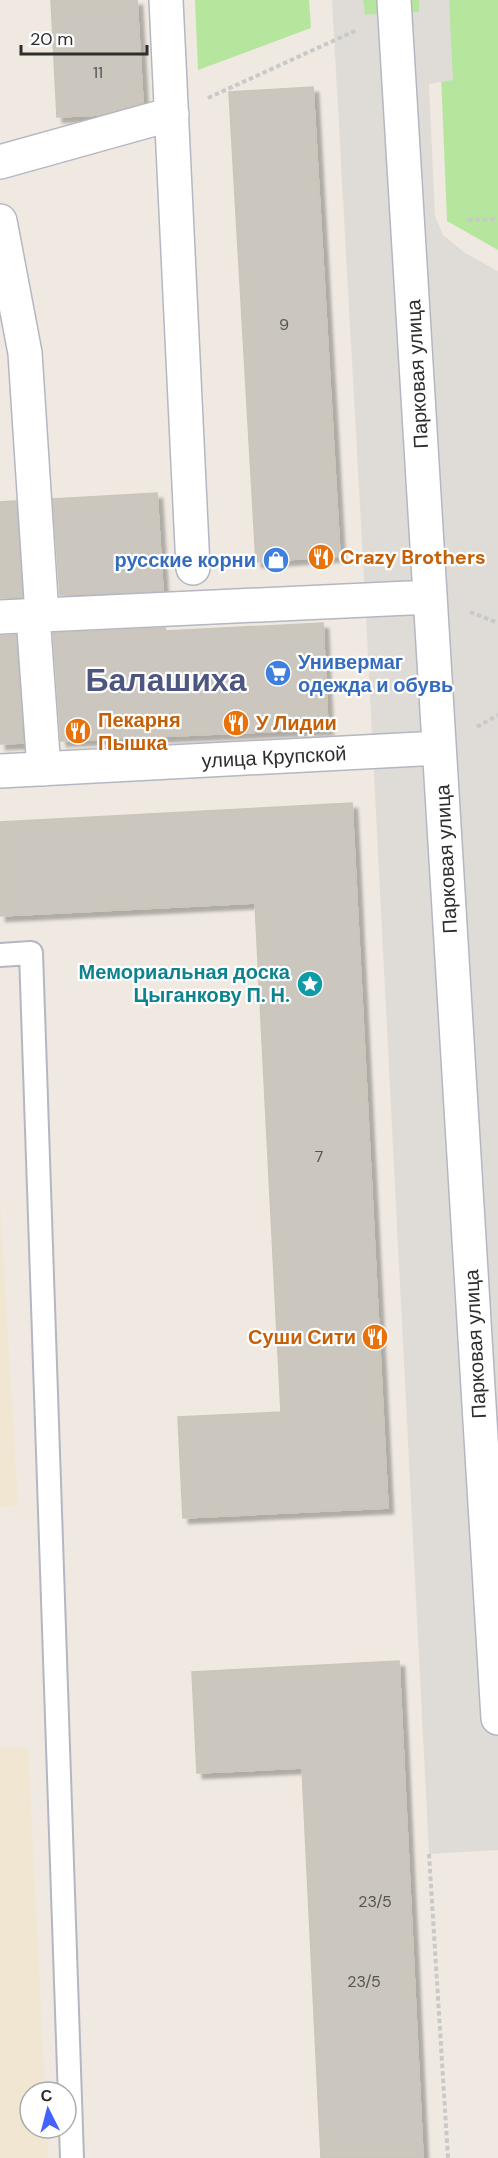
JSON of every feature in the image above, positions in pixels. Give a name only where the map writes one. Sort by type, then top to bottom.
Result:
[{"type":"street","points":[[166,0],[195,608]]},
{"type":"street","name":"Парковая улица","points":[[395,6],[498,1718]]},
{"type":"street","points":[[0,162],[172,114]]},
{"type":"street","points":[[0,221],[25,353],[44,769]]},
{"type":"street","points":[[0,617],[430,597]]},
{"type":"street","name":"улица Крупской","points":[[0,771],[439,748]]},
{"type":"lane","points":[[0,954],[31,953],[72,2158]]},
{"type":"path","points":[[172,114],[395,6]]},
{"type":"path","points":[[468,220],[498,219]]},
{"type":"path","points":[[429,1854],[448,2158]]},
{"type":"shaded area","points":[[332,0],[363,0],[365,15],[419,12],[419,0],[449,0],[453,80],[429,84],[435,216],[443,235],[465,253],[498,271],[498,1850],[429,1854]]},
{"type":"shaded area","points":[[0,1202],[18,1506],[0,1507]]},
{"type":"shaded area","points":[[28,1747],[44,2080],[18,2080],[18,2140],[47,2140],[48,2158],[0,2158],[0,1748]]},
{"type":"green space","points":[[195,0],[309,0],[311,28],[198,70]]},
{"type":"green space","points":[[363,0],[419,0],[420,12],[364,15]]},
{"type":"green space","points":[[438,0],[498,0],[498,250],[447,221]]},
{"type":"building","points":[[51,0],[137,0],[143,103],[100,115],[57,117]]},
{"type":"building","points":[[313,87],[340,556],[256,562],[229,92]]},
{"type":"building","points":[[157,493],[163,591],[60,595],[53,499]]},
{"type":"building","points":[[16,501],[22,597],[0,598],[0,502]]},
{"type":"building","points":[[323,623],[328,729],[61,741],[53,633],[165,628],[166,631]]},
{"type":"building","points":[[16,635],[23,743],[0,744],[0,636]]},
{"type":"building","points":[[352,803],[388,1508],[183,1518],[178,1417],[281,1412],[255,903],[0,916],[0,822]]},
{"type":"building","points":[[399,1661],[423,2158],[321,2158],[302,1768],[197,1773],[192,1672]]},
{"type":"place","name":"Crazy Brothers","points":[[321,557]]},
{"type":"place","name":"русские корни","points":[[276,560]]},
{"type":"place","name":"Универмаг одежда и обувь","points":[[278,673]]},
{"type":"place","name":"У Лидии","points":[[236,723]]},
{"type":"place","name":"Пекарня Пышка","points":[[78,731]]},
{"type":"place","name":"Мемориальная доска Цыганкову П. Н.","points":[[310,984]]},
{"type":"place","name":"Суши Сити","points":[[375,1337]]},
{"type":"district","name":"Балашиха","points":[[166,680]]}]
